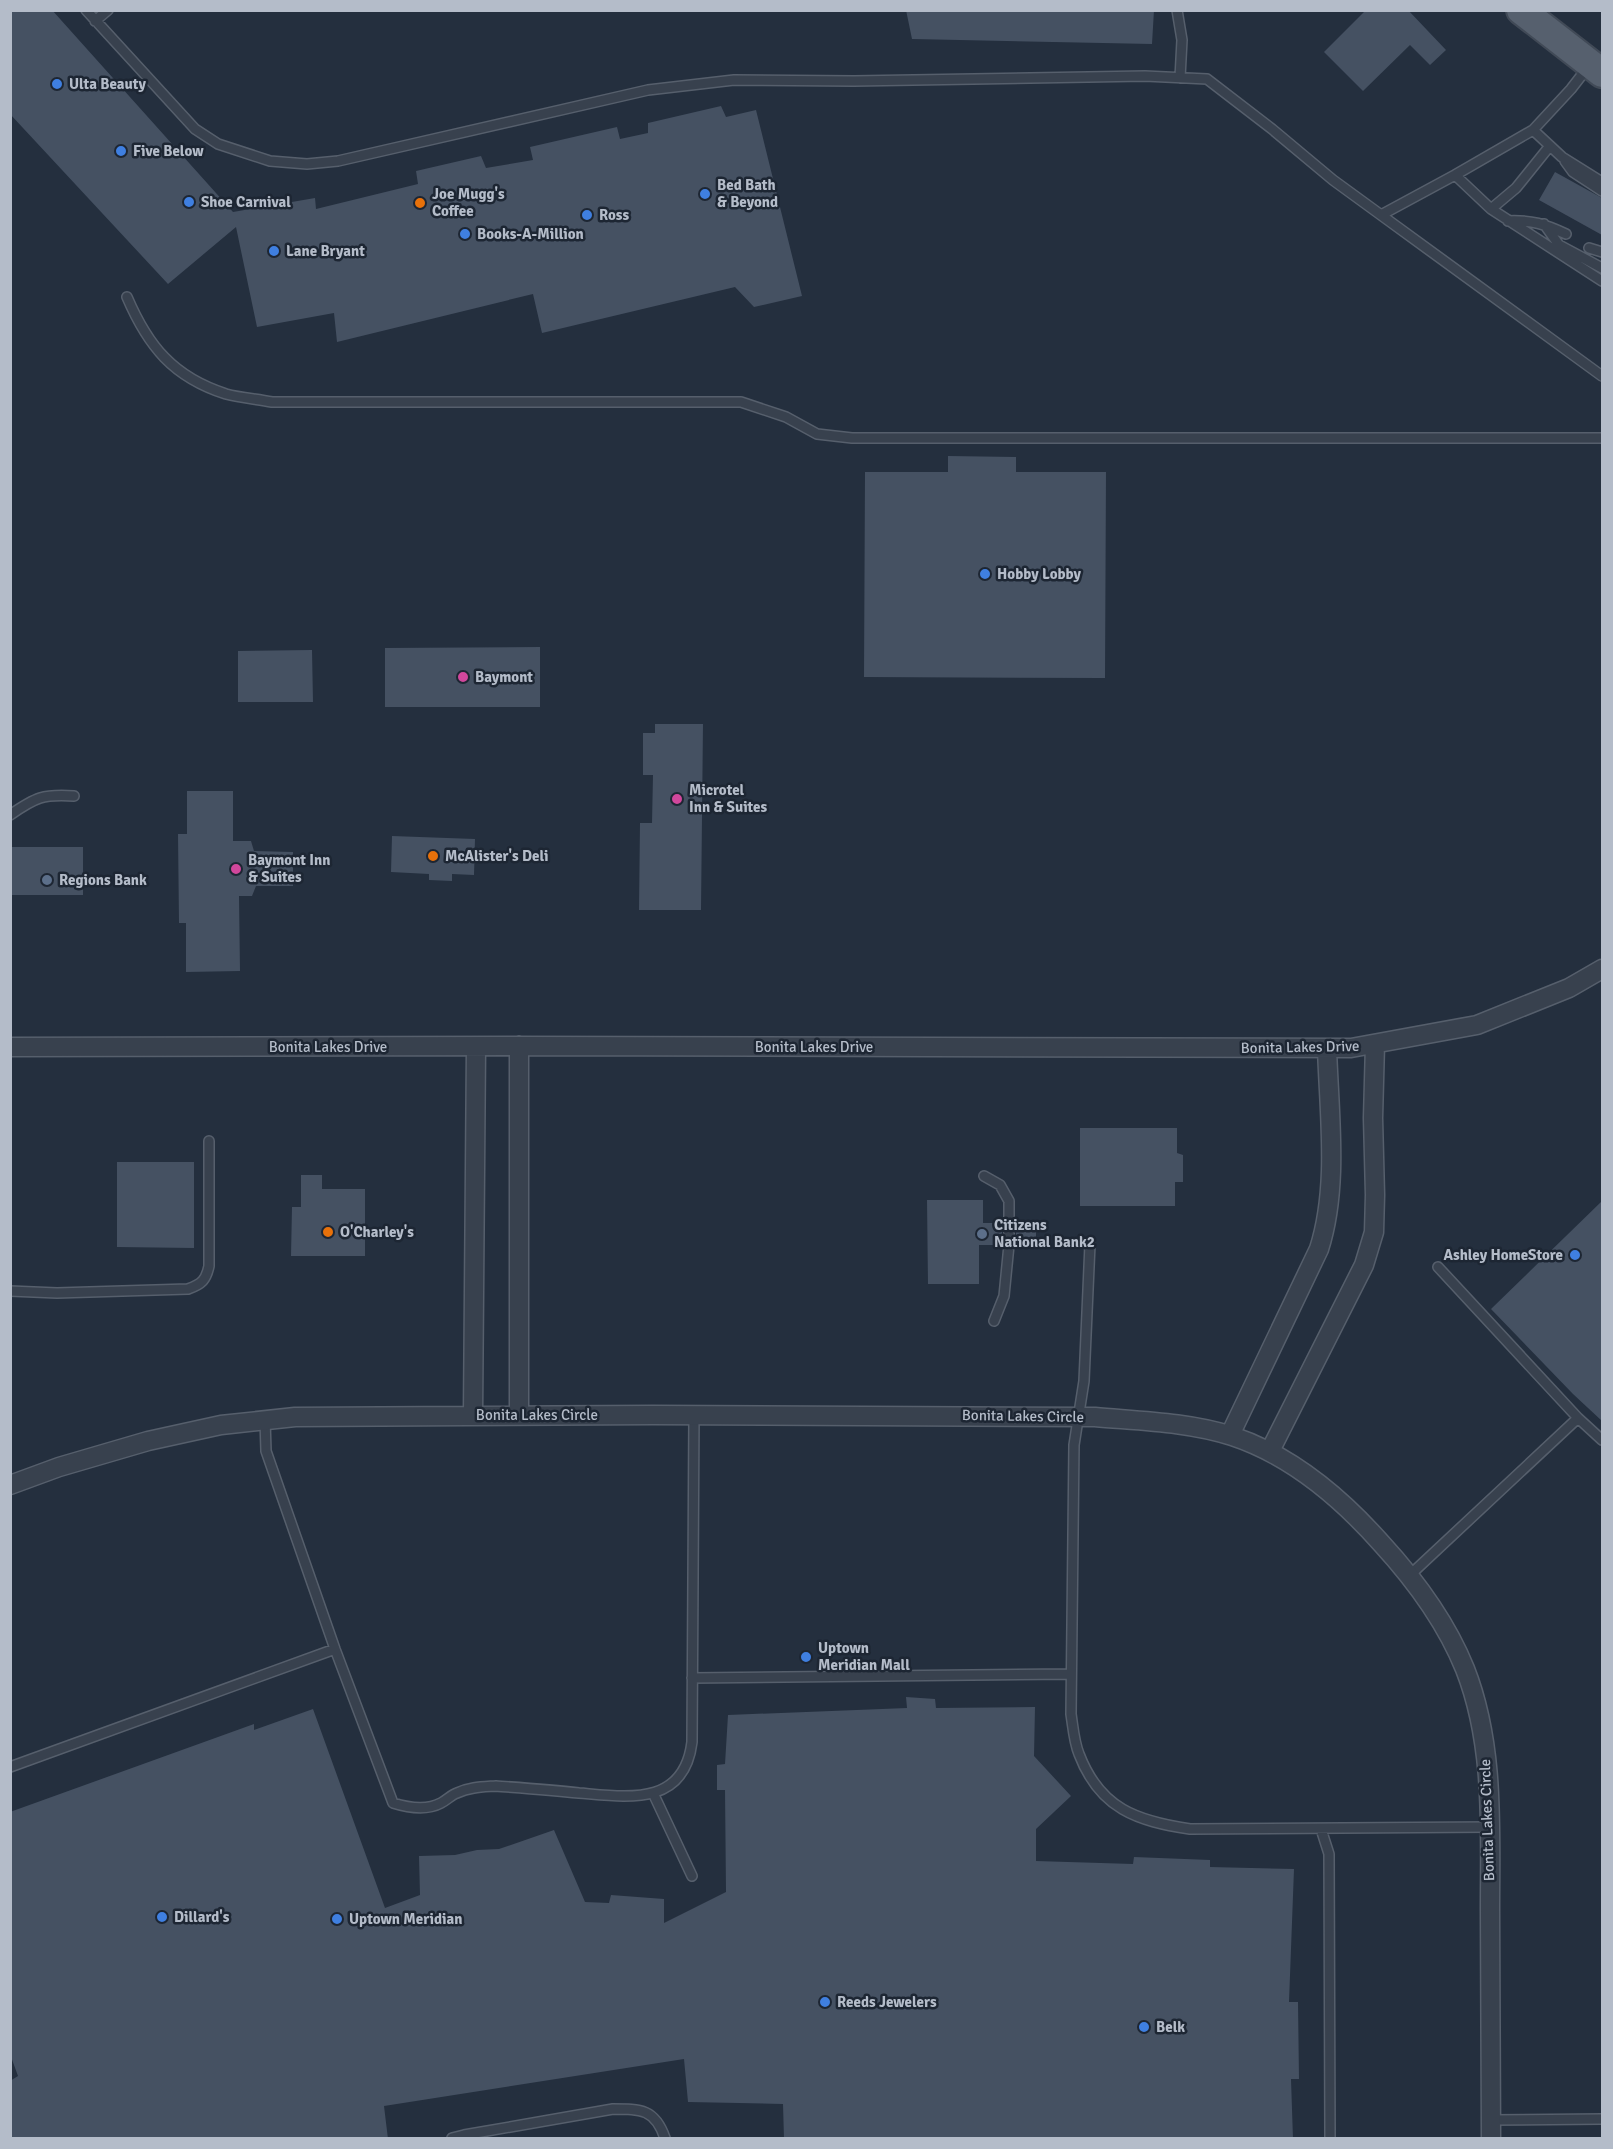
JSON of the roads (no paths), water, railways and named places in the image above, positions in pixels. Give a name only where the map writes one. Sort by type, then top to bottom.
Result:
[{"type":"main road","points":[[1521,10],[1596,69]]},
{"type":"street","name":"Bonita Lakes Drive","points":[[10,1047],[1351,1048],[1477,1025],[1569,988],[1602,969]]},
{"type":"street","points":[[1270,1451],[1364,1265],[1374,1232],[1376,1195],[1373,1118],[1375,1044]]},
{"type":"street","points":[[519,1046],[519,1415]]},
{"type":"street","points":[[473,1415],[476,1047]]},
{"type":"street","points":[[1230,1436],[1318,1249],[1326,1225],[1330,1199],[1327,1048]]},
{"type":"street","name":"Bonita Lakes Circle","points":[[10,1485],[59,1467],[148,1440],[221,1425],[265,1419],[473,1415],[1079,1417],[1167,1423],[1230,1436],[1270,1451],[1322,1487],[1364,1524],[1410,1575],[1437,1614],[1465,1669],[1479,1717],[1488,1772],[1491,2139]]},
{"type":"lane","points":[[86,10],[195,129],[218,144],[243,153],[270,161],[295,163],[338,161],[648,90],[734,80],[854,81],[1145,76],[1207,79],[1333,180],[1602,376]]},
{"type":"lane","points":[[95,21],[108,10]]},
{"type":"lane","points":[[1177,10],[1182,40],[1180,78]]},
{"type":"lane","points":[[1381,215],[1533,130],[1571,89],[1596,69]]},
{"type":"lane","points":[[1533,130],[1562,157],[1602,182]]},
{"type":"lane","points":[[1491,209],[1516,188],[1549,147]]},
{"type":"lane","points":[[1562,157],[1572,172],[1602,191]]},
{"type":"lane","points":[[1455,175],[1491,209],[1602,281]]},
{"type":"lane","points":[[1508,221],[1529,220],[1566,234]]},
{"type":"lane","points":[[1544,224],[1559,244],[1602,268]]},
{"type":"lane","points":[[1589,248],[1602,252]]},
{"type":"lane","points":[[127,297],[139,324],[158,352],[189,377],[227,394],[272,402],[741,402],[786,417],[817,434],[852,438],[1602,438]]},
{"type":"lane","points":[[10,815],[25,804],[47,795],[74,796]]},
{"type":"lane","points":[[10,1291],[113,1292],[188,1289],[201,1284],[206,1278],[209,1266],[209,1141]]},
{"type":"lane","points":[[984,1176],[1000,1185],[1009,1201],[1009,1245],[1004,1296],[994,1321]]},
{"type":"lane","points":[[1090,1244],[1084,1381],[1074,1445],[1071,1714],[1078,1754],[1096,1787],[1124,1812],[1155,1824],[1190,1829],[1490,1827]]},
{"type":"lane","points":[[1438,1267],[1578,1418],[1602,1440]]},
{"type":"lane","points":[[265,1419],[266,1451],[335,1649],[393,1803],[409,1808],[423,1808],[439,1804],[455,1793],[473,1787],[496,1786],[642,1796],[672,1784],[690,1760],[692,1742],[693,1415]]},
{"type":"lane","points":[[1410,1575],[1578,1418]]},
{"type":"lane","points":[[10,1767],[335,1649]]},
{"type":"lane","points":[[692,1678],[1071,1674]]},
{"type":"lane","points":[[652,1793],[692,1876]]},
{"type":"lane","points":[[1321,1829],[1329,1854],[1330,2139]]},
{"type":"lane","points":[[452,2139],[613,2109],[649,2112],[661,2126],[665,2139]]},
{"type":"lane","points":[[1491,2120],[1602,2119]]},
{"type":"place","name":"Ulta Beauty","points":[[57,84]]},
{"type":"place","name":"Five Below","points":[[121,151]]},
{"type":"place","name":"Bed Bath & Beyond","points":[[705,194]]},
{"type":"place","name":"Shoe Carnival","points":[[189,202]]},
{"type":"place","name":"Joe Mugg's Coffee","points":[[420,203]]},
{"type":"place","name":"Ross","points":[[587,215]]},
{"type":"place","name":"Books-A-Million","points":[[465,234]]},
{"type":"place","name":"Lane Bryant","points":[[274,251]]},
{"type":"place","name":"Hobby Lobby","points":[[985,574]]},
{"type":"place","name":"Baymont","points":[[463,677]]},
{"type":"place","name":"Microtel Inn & Suites","points":[[677,799]]},
{"type":"place","name":"McAlister's Deli","points":[[433,856]]},
{"type":"place","name":"Baymont Inn & Suites","points":[[236,869]]},
{"type":"place","name":"Regions Bank","points":[[47,880]]},
{"type":"place","name":"O'Charley's","points":[[328,1232]]},
{"type":"place","name":"Citizens National Bank2","points":[[982,1234]]},
{"type":"place","name":"Ashley HomeStore","points":[[1575,1255]]},
{"type":"place","name":"Uptown Meridian Mall","points":[[806,1657]]},
{"type":"place","name":"Dillard's","points":[[162,1917]]},
{"type":"place","name":"Uptown Meridian","points":[[337,1919]]},
{"type":"place","name":"Reeds Jewelers","points":[[825,2002]]},
{"type":"place","name":"Belk","points":[[1144,2027]]}]
